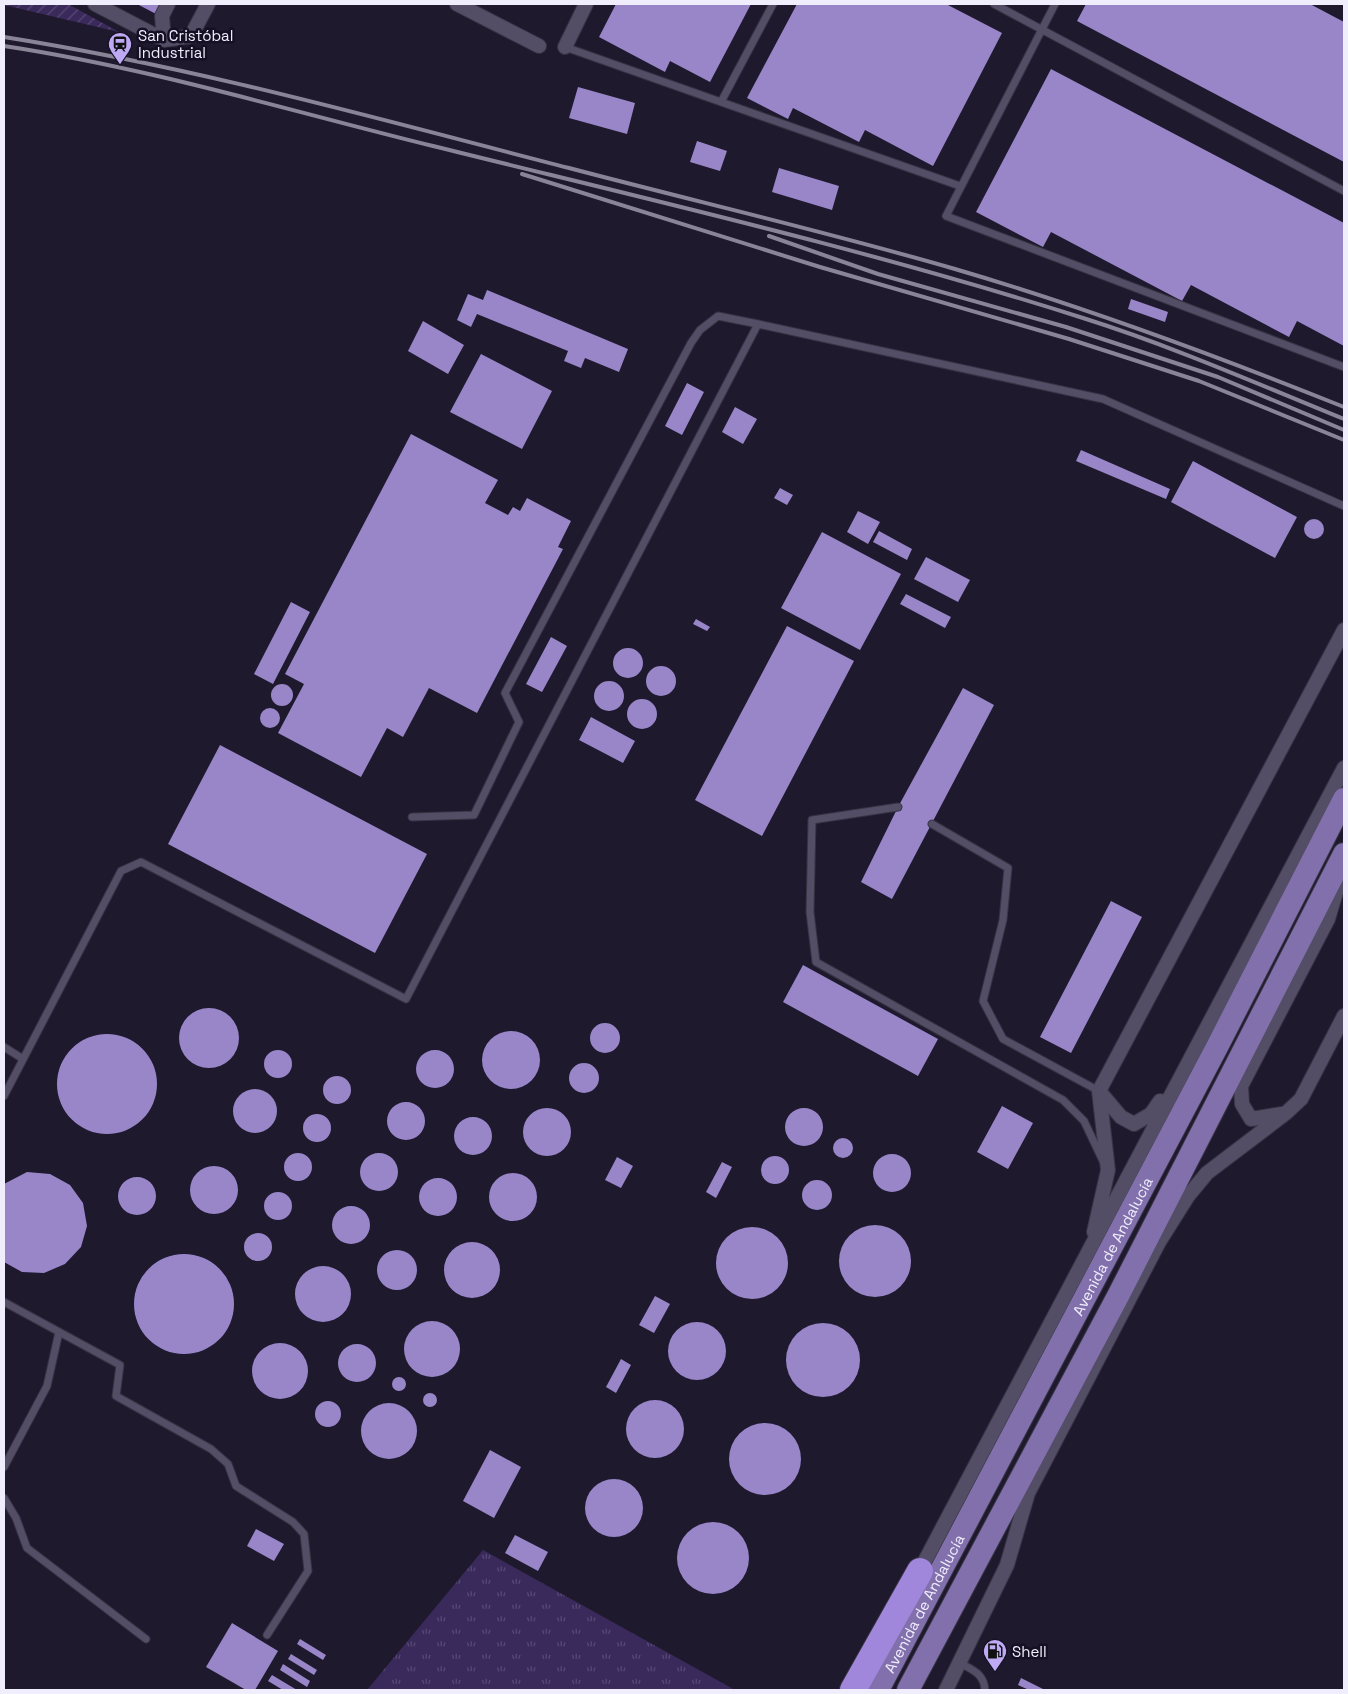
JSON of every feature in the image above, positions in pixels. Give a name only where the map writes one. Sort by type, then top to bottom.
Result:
[{"type":"highway","points":[[853,1690],[920,1571]]},
{"type":"main road","name":"Avenida de Andalucía","points":[[878,1690],[1216,1047],[1344,799]]},
{"type":"main road","name":"Avenida de Andalucía","points":[[908,1690],[1118,1296],[1344,854]]},
{"type":"street","points":[[95,4],[164,40],[191,36],[208,4]]},
{"type":"street","points":[[164,40],[162,16],[168,4]]},
{"type":"street","points":[[457,4],[538,46]]},
{"type":"street","points":[[565,47],[586,4]]},
{"type":"street","points":[[1091,1250],[1108,1170],[1099,1091],[1344,630]]},
{"type":"street","points":[[1099,1091],[1122,1117],[1134,1124],[1152,1114],[1202,1035],[1344,768]]},
{"type":"street","points":[[1286,1113],[1251,1119],[1242,1104],[1241,1086],[1328,919],[1344,864]]},
{"type":"street","points":[[1028,1493],[1159,1242],[1188,1196],[1207,1173],[1286,1113],[1301,1099],[1344,1016]]},
{"type":"street","name":"Avenida de Andalucía","points":[[858,1690],[1091,1250],[1202,1035]]},
{"type":"street","points":[[1118,1296],[1159,1242]]},
{"type":"street","points":[[946,1690],[1007,1565],[1050,1423]]},
{"type":"lane","points":[[721,102],[773,4]]},
{"type":"lane","points":[[994,4],[1344,191]]},
{"type":"lane","points":[[1055,4],[946,216],[1344,367]]},
{"type":"lane","points":[[565,47],[960,186]]},
{"type":"lane","points":[[412,817],[474,815],[519,722],[505,693],[691,343],[700,330],[718,316],[1102,399],[1344,506]]},
{"type":"lane","points":[[4,1096],[121,871],[142,862],[406,999],[758,324]]},
{"type":"lane","points":[[898,807],[812,820],[810,912],[816,962],[1063,1100],[1084,1121],[1108,1170]]},
{"type":"lane","points":[[932,824],[1008,868],[1003,920],[983,1001],[1003,1039],[1099,1091]]},
{"type":"lane","points":[[4,1047],[23,1059]]},
{"type":"lane","points":[[4,1302],[120,1365],[116,1396],[211,1449],[228,1464],[236,1486],[293,1522],[304,1534],[308,1571],[267,1635]]},
{"type":"lane","points":[[4,1467],[47,1386],[60,1332]]},
{"type":"lane","points":[[4,1498],[16,1518],[26,1548],[146,1639]]},
{"type":"lane","points":[[960,1662],[978,1673],[984,1682],[985,1690]]},
{"type":"green space","points":[[68,4],[119,32],[4,5]]},
{"type":"green space","points":[[483,1550],[735,1690],[367,1690]]},
{"type":"building","points":[[137,4],[164,4],[158,15]]},
{"type":"building","points":[[616,4],[751,4],[710,82],[670,61],[665,72],[599,37]]},
{"type":"building","points":[[797,4],[946,4],[1002,33],[933,166],[865,130],[859,142],[793,108],[788,119],[747,98]]},
{"type":"building","points":[[1086,4],[1310,4],[1344,22],[1344,162],[1077,21]]},
{"type":"building","points":[[1051,69],[1344,223],[1344,346],[1297,321],[1289,337],[1191,285],[1182,301],[1051,232],[1043,247],[976,212]]},
{"type":"building","points":[[578,87],[635,103],[627,134],[569,118]]},
{"type":"building","points":[[697,141],[727,151],[720,171],[690,162]]},
{"type":"building","points":[[779,168],[839,186],[832,210],[772,192]]},
{"type":"building","points":[[487,290],[628,349],[619,372],[585,358],[581,368],[564,361],[568,351],[477,314],[471,327],[457,320],[468,294],[483,300]]},
{"type":"building","points":[[1131,299],[1168,312],[1165,322],[1128,309]]},
{"type":"building","points":[[423,321],[464,345],[448,374],[408,351]]},
{"type":"building","points":[[481,354],[552,391],[522,449],[450,412]]},
{"type":"building","points":[[687,383],[704,392],[682,435],[665,426]]},
{"type":"building","points":[[735,407],[757,419],[743,444],[722,432]]},
{"type":"building","points":[[411,434],[498,480],[485,503],[508,515],[513,507],[520,511],[527,498],[571,521],[558,547],[563,549],[477,713],[429,688],[403,737],[387,728],[361,777],[278,733],[304,684],[285,674]]},
{"type":"building","points":[[1081,450],[1170,489],[1166,499],[1076,461]]},
{"type":"building","points":[[1193,461],[1297,517],[1275,558],[1171,502]]},
{"type":"building","points":[[780,488],[793,495],[787,505],[774,498]]},
{"type":"building","points":[[858,511],[880,522],[868,544],[847,532]]},
{"type":"building","points":[[1310,519],[1318,519],[1324,525],[1324,533],[1318,539],[1310,539],[1304,533],[1304,525]]},
{"type":"building","points":[[879,531],[912,549],[907,560],[873,542]]},
{"type":"building","points":[[822,532],[901,574],[860,650],[781,608]]},
{"type":"building","points":[[926,557],[970,580],[958,602],[914,579]]},
{"type":"building","points":[[906,594],[951,617],[945,628],[900,604]]},
{"type":"building","points":[[291,602],[310,612],[273,684],[254,674]]},
{"type":"building","points":[[696,619],[710,627],[707,631],[693,624]]},
{"type":"building","points":[[787,626],[854,661],[762,836],[695,800]]},
{"type":"building","points":[[551,637],[567,646],[542,692],[526,684]]},
{"type":"building","points":[[628,648],[639,652],[643,663],[639,674],[628,678],[617,674],[613,663],[617,652]]},
{"type":"building","points":[[661,666],[672,670],[676,681],[672,692],[661,696],[650,692],[646,681],[650,670]]},
{"type":"building","points":[[609,681],[620,685],[624,696],[620,707],[609,711],[598,707],[594,696],[598,685]]},
{"type":"building","points":[[282,684],[292,691],[293,695],[286,705],[282,706],[272,699],[271,695],[278,685]]},
{"type":"building","points":[[963,688],[994,705],[892,899],[861,882],[898,807]]},
{"type":"building","points":[[642,699],[653,703],[657,714],[653,725],[642,729],[631,725],[627,714],[631,703]]},
{"type":"building","points":[[266,708],[274,708],[280,714],[280,722],[274,728],[266,728],[260,722],[260,714]]},
{"type":"building","points":[[591,717],[635,741],[623,763],[579,740]]},
{"type":"building","points":[[220,745],[427,854],[375,953],[168,844]]},
{"type":"building","points":[[1111,901],[1142,917],[1071,1053],[1040,1037]]},
{"type":"building","points":[[803,965],[938,1039],[918,1076],[783,1002]]},
{"type":"building","points":[[209,1008],[226,1013],[234,1021],[239,1038],[234,1055],[226,1063],[209,1068],[192,1063],[184,1055],[179,1038],[184,1021],[192,1013]]},
{"type":"building","points":[[605,1023],[611,1024],[619,1032],[619,1044],[611,1052],[605,1053],[599,1052],[591,1044],[590,1038],[591,1032],[599,1024]]},
{"type":"building","points":[[505,1031],[517,1031],[532,1039],[540,1054],[540,1066],[532,1081],[517,1089],[505,1089],[490,1081],[482,1066],[482,1054],[490,1039]]},
{"type":"building","points":[[107,1034],[126,1038],[143,1048],[153,1065],[157,1084],[153,1103],[143,1120],[126,1130],[107,1134],[88,1130],[71,1120],[61,1103],[57,1084],[61,1065],[71,1048],[88,1038]]},
{"type":"building","points":[[278,1050],[288,1054],[292,1064],[288,1074],[278,1078],[268,1074],[264,1064],[268,1054]]},
{"type":"building","points":[[435,1050],[448,1056],[454,1069],[448,1082],[435,1088],[422,1082],[416,1069],[422,1056]]},
{"type":"building","points":[[584,1063],[590,1064],[598,1072],[598,1084],[590,1092],[584,1093],[578,1092],[570,1084],[569,1078],[570,1072],[578,1064]]},
{"type":"building","points":[[337,1076],[347,1080],[351,1090],[347,1100],[337,1104],[327,1100],[323,1090],[327,1080]]},
{"type":"building","points":[[259,1089],[271,1095],[276,1102],[276,1120],[271,1127],[264,1132],[251,1133],[243,1130],[236,1123],[233,1107],[236,1099],[243,1092]]},
{"type":"building","points":[[406,1102],[419,1108],[425,1121],[419,1134],[406,1140],[393,1134],[387,1121],[393,1108]]},
{"type":"building","points":[[1002,1106],[1033,1123],[1008,1169],[977,1152]]},
{"type":"building","points":[[542,1108],[552,1108],[564,1115],[571,1127],[571,1137],[564,1149],[552,1156],[542,1156],[534,1152],[527,1145],[523,1137],[523,1127],[527,1119],[534,1112]]},
{"type":"building","points":[[804,1108],[818,1113],[823,1127],[818,1141],[804,1146],[790,1141],[785,1127],[790,1113]]},
{"type":"building","points":[[317,1114],[327,1118],[331,1128],[327,1138],[317,1142],[307,1138],[303,1128],[307,1118]]},
{"type":"building","points":[[473,1117],[487,1122],[492,1136],[487,1150],[473,1155],[459,1150],[454,1136],[459,1122]]},
{"type":"building","points":[[843,1138],[850,1141],[853,1148],[850,1155],[843,1158],[836,1155],[833,1148],[836,1141]]},
{"type":"building","points":[[298,1153],[308,1157],[312,1167],[308,1177],[298,1181],[288,1177],[284,1167],[288,1157]]},
{"type":"building","points":[[379,1153],[392,1159],[398,1172],[392,1185],[379,1191],[366,1185],[360,1172],[366,1159]]},
{"type":"building","points":[[892,1154],[906,1159],[911,1173],[906,1187],[892,1192],[878,1187],[873,1173],[878,1159]]},
{"type":"building","points":[[775,1156],[785,1160],[789,1170],[785,1180],[775,1184],[765,1180],[761,1170],[765,1160]]},
{"type":"building","points":[[617,1157],[633,1166],[621,1188],[605,1180]]},
{"type":"building","points":[[722,1162],[732,1167],[716,1198],[706,1192]]},
{"type":"building","points":[[214,1166],[223,1168],[231,1173],[236,1181],[238,1190],[236,1199],[231,1207],[223,1212],[214,1214],[205,1212],[197,1207],[192,1199],[190,1190],[192,1181],[197,1173],[205,1168]]},
{"type":"building","points":[[27,1172],[50,1174],[70,1185],[83,1203],[87,1226],[81,1247],[65,1264],[44,1273],[22,1272],[4,1262],[4,1184]]},
{"type":"building","points":[[508,1173],[518,1173],[530,1180],[537,1192],[537,1202],[530,1214],[518,1221],[508,1221],[500,1217],[493,1210],[489,1202],[489,1192],[493,1184],[500,1177]]},
{"type":"building","points":[[137,1177],[151,1182],[156,1196],[151,1210],[137,1215],[123,1210],[118,1196],[123,1182]]},
{"type":"building","points":[[438,1178],[451,1184],[457,1197],[451,1210],[438,1216],[425,1210],[419,1197],[425,1184]]},
{"type":"building","points":[[817,1180],[827,1185],[832,1195],[827,1205],[817,1210],[807,1205],[802,1195],[807,1185]]},
{"type":"building","points":[[278,1192],[288,1196],[292,1206],[288,1216],[278,1220],[268,1216],[264,1206],[268,1196]]},
{"type":"building","points":[[351,1206],[364,1212],[370,1225],[364,1238],[351,1244],[338,1238],[332,1225],[338,1212]]},
{"type":"building","points":[[875,1225],[895,1231],[905,1241],[911,1261],[905,1281],[895,1291],[875,1297],[855,1291],[845,1281],[839,1261],[845,1241],[855,1231]]},
{"type":"building","points":[[752,1227],[772,1233],[782,1243],[788,1263],[782,1283],[772,1293],[752,1299],[732,1293],[722,1283],[716,1263],[722,1243],[732,1233]]},
{"type":"building","points":[[258,1233],[268,1237],[272,1247],[268,1257],[258,1261],[248,1257],[244,1247],[248,1237]]},
{"type":"building","points":[[466,1242],[478,1242],[488,1246],[496,1254],[500,1270],[496,1286],[488,1294],[478,1298],[466,1298],[456,1294],[448,1286],[444,1276],[444,1264],[448,1254],[456,1246]]},
{"type":"building","points":[[397,1250],[411,1256],[417,1270],[411,1284],[397,1290],[383,1284],[377,1270],[383,1256]]},
{"type":"building","points":[[184,1254],[203,1258],[220,1268],[230,1285],[234,1304],[230,1323],[220,1340],[203,1350],[184,1354],[165,1350],[148,1340],[138,1323],[134,1304],[138,1285],[148,1268],[165,1258]]},
{"type":"building","points":[[317,1266],[329,1266],[339,1270],[347,1278],[351,1294],[347,1310],[339,1318],[329,1322],[317,1322],[307,1318],[299,1310],[295,1300],[295,1288],[299,1278],[307,1270]]},
{"type":"building","points":[[655,1296],[670,1304],[654,1333],[639,1325]]},
{"type":"building","points":[[426,1321],[438,1321],[448,1325],[456,1333],[460,1349],[456,1365],[448,1373],[438,1377],[426,1377],[416,1373],[408,1365],[404,1355],[404,1343],[408,1333],[416,1325]]},
{"type":"building","points":[[697,1322],[713,1327],[721,1335],[726,1351],[721,1367],[713,1375],[697,1380],[681,1375],[673,1367],[668,1351],[673,1335],[681,1327]]},
{"type":"building","points":[[823,1323],[844,1329],[854,1339],[860,1360],[854,1381],[844,1391],[823,1397],[802,1391],[792,1381],[786,1360],[792,1339],[802,1329]]},
{"type":"building","points":[[274,1343],[286,1343],[296,1347],[304,1355],[308,1371],[304,1387],[296,1395],[286,1399],[274,1399],[264,1395],[256,1387],[252,1377],[252,1365],[256,1355],[264,1347]]},
{"type":"building","points":[[357,1344],[371,1349],[376,1363],[371,1377],[357,1382],[343,1377],[338,1363],[343,1349]]},
{"type":"building","points":[[621,1359],[631,1365],[616,1393],[606,1387]]},
{"type":"building","points":[[396,1377],[402,1377],[406,1384],[402,1391],[396,1391],[392,1387],[392,1381]]},
{"type":"building","points":[[427,1393],[433,1393],[437,1400],[433,1407],[427,1407],[423,1403],[423,1397]]},
{"type":"building","points":[[655,1400],[671,1405],[679,1413],[684,1429],[679,1445],[671,1453],[655,1458],[639,1453],[631,1445],[626,1429],[631,1413],[639,1405]]},
{"type":"building","points":[[328,1401],[337,1405],[341,1414],[337,1423],[328,1427],[319,1423],[315,1414],[319,1405]]},
{"type":"building","points":[[383,1403],[395,1403],[405,1407],[413,1415],[417,1431],[413,1447],[405,1455],[395,1459],[383,1459],[373,1455],[365,1447],[361,1437],[361,1425],[365,1415],[373,1407]]},
{"type":"building","points":[[772,1423],[791,1433],[799,1445],[801,1459],[799,1473],[791,1485],[779,1493],[758,1495],[739,1485],[731,1473],[729,1452],[739,1433],[751,1425]]},
{"type":"building","points":[[490,1450],[521,1467],[494,1518],[463,1501]]},
{"type":"building","points":[[608,1479],[620,1479],[635,1487],[643,1502],[643,1514],[635,1529],[620,1537],[608,1537],[593,1529],[585,1514],[585,1502],[593,1487]]},
{"type":"building","points":[[720,1522],[739,1532],[747,1544],[749,1558],[747,1572],[739,1584],[727,1592],[706,1594],[687,1584],[679,1572],[677,1551],[687,1532],[699,1524]]},
{"type":"building","points":[[256,1529],[284,1544],[274,1561],[247,1546]]},
{"type":"building","points":[[515,1535],[548,1552],[538,1571],[505,1553]]},
{"type":"building","points":[[232,1623],[278,1651],[255,1690],[246,1690],[206,1667]]},
{"type":"building","points":[[300,1639],[326,1655],[323,1660],[297,1644]]},
{"type":"building","points":[[291,1654],[317,1670],[314,1675],[288,1659]]},
{"type":"building","points":[[283,1664],[310,1681],[307,1687],[280,1670]]},
{"type":"building","points":[[272,1675],[297,1690],[283,1690],[268,1681]]},
{"type":"building","points":[[1021,1678],[1045,1690],[1029,1690],[1018,1685]]},
{"type":"railway","points":[[4,37],[147,63],[288,96],[907,255],[1103,316],[1248,369],[1344,407]]},
{"type":"railway","points":[[4,46],[113,66],[220,91],[760,227],[922,270],[1003,293],[1116,329],[1215,366],[1344,419]]},
{"type":"railway","points":[[522,174],[820,267],[1069,339],[1199,381],[1344,440]]},
{"type":"railway","points":[[769,236],[878,274],[1066,327],[1218,377],[1344,430]]},
{"type":"place","name":"San Cristóbal Industrial","points":[[120,65]]},
{"type":"place","name":"Shell","points":[[995,1672]]}]
